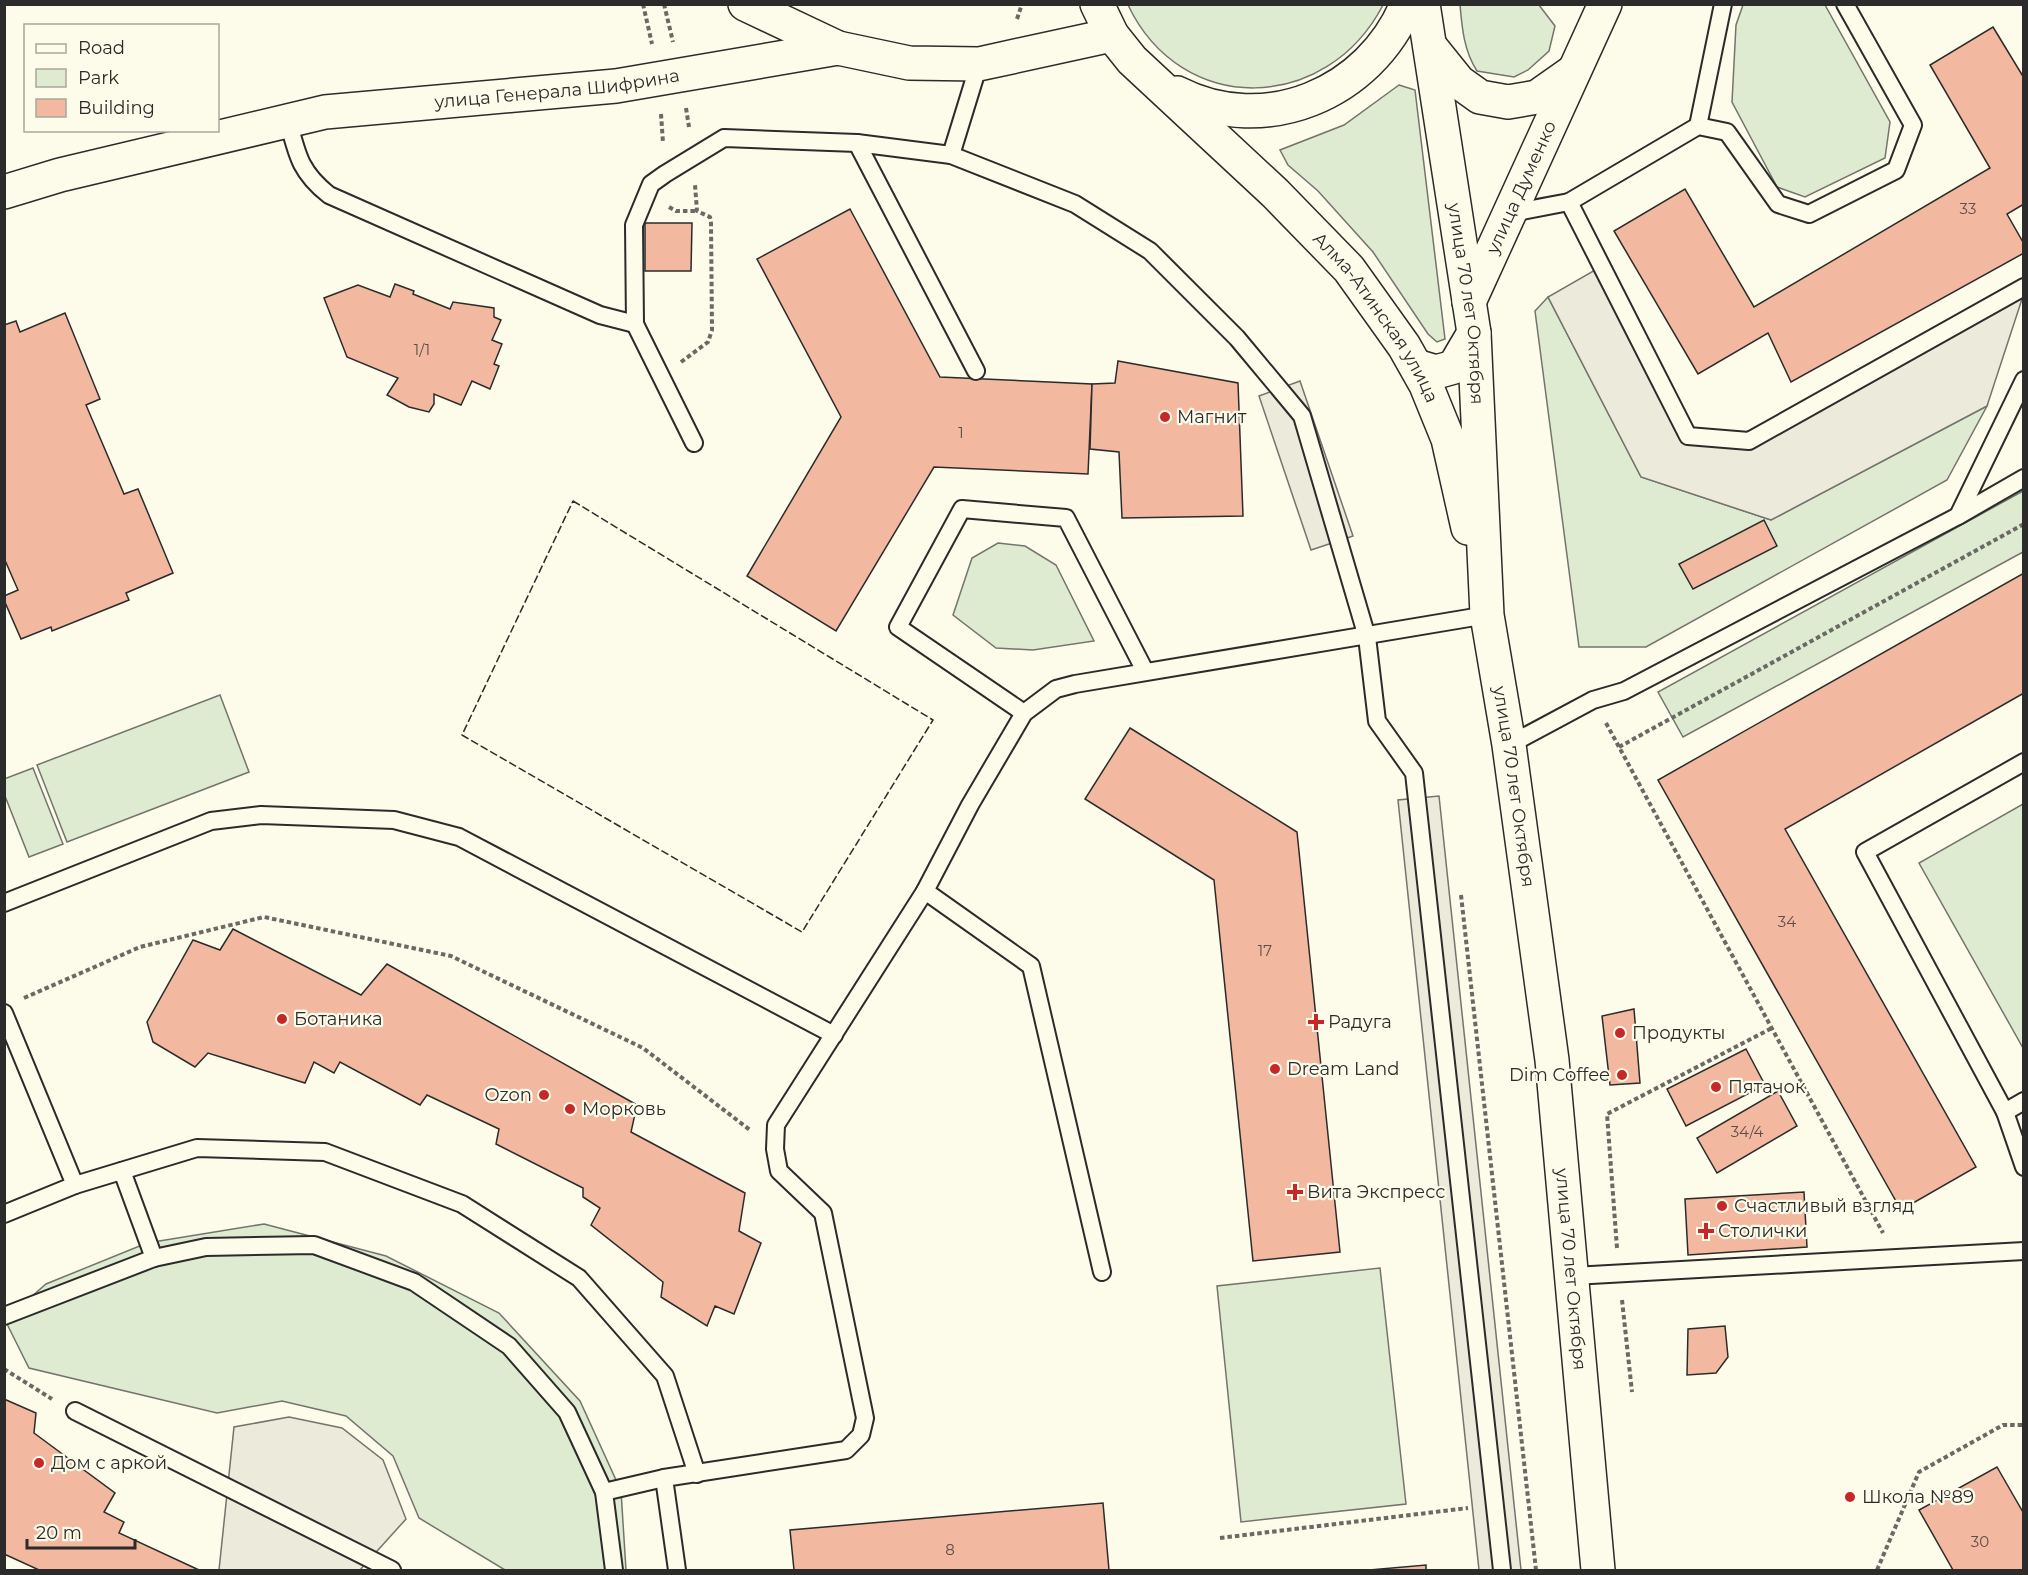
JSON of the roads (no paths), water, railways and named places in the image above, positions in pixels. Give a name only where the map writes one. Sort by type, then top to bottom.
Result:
[{"type":"main road","points":[[744,4],[838,48]]},
{"type":"main road","name":"Алма-Атинская улица","points":[[1097,4],[1112,35],[1132,60],[1275,193],[1349,269],[1416,366],[1448,439],[1487,615]]},
{"type":"main road","name":"Алма-Атинская улица","points":[[1157,82],[1201,103],[1233,110],[1265,111],[1297,105],[1342,85],[1367,64],[1389,40],[1407,4]]},
{"type":"main road","name":"улица 70 лет Октября","points":[[1423,4],[1472,317],[1487,615],[1509,746],[1552,1060],[1598,1570]]},
{"type":"main road","name":"улица Думенко","points":[[1416,366],[1436,372],[1454,367],[1511,213],[1605,4]]},
{"type":"main road","name":"улица Генерала Шифрина","points":[[4,192],[60,174],[325,112],[616,86],[838,48],[909,63],[979,64],[1112,35]]},
{"type":"main road","name":"улица Думенко","points":[[1429,45],[1459,82],[1480,98],[1508,102],[1537,97],[1574,71]]},
{"type":"lane","points":[[1698,126],[1723,4]]},
{"type":"lane","points":[[1511,213],[1569,202],[1698,126],[1727,132],[1778,204],[1809,214],[1896,170],[1913,125],[1845,4]]},
{"type":"lane","points":[[951,155],[979,64]]},
{"type":"lane","points":[[288,120],[297,156],[310,180],[328,195],[600,315],[635,324]]},
{"type":"lane","points":[[694,443],[635,324],[634,225],[651,184],[724,138],[857,143],[951,155],[1075,204],[1150,251],[1237,338],[1302,416],[1367,636],[1377,721],[1414,773],[1502,1570]]},
{"type":"lane","points":[[857,143],[976,371]]},
{"type":"lane","points":[[1569,202],[1688,436],[1749,441],[2024,287]]},
{"type":"lane","points":[[1958,516],[2024,380]]},
{"type":"lane","points":[[1509,746],[1593,700],[1624,691],[1958,516],[2024,478]]},
{"type":"lane","points":[[1024,713],[898,627],[962,509],[1066,518],[1145,670]]},
{"type":"lane","points":[[604,1492],[664,1478],[846,1450],[861,1435],[865,1418],[823,1213],[779,1172],[774,1149],[776,1125],[925,891],[970,805],[1024,713],[1056,689],[1145,670],[1487,615]]},
{"type":"lane","points":[[2024,762],[1865,852],[2005,1112],[2024,1167]]},
{"type":"lane","points":[[4,903],[211,821],[261,815],[394,820],[459,837],[834,1035]]},
{"type":"lane","points":[[925,891],[1031,966],[1102,1272]]},
{"type":"lane","points":[[10,1007],[75,1185]]},
{"type":"lane","points":[[2005,1112],[2024,1101]]},
{"type":"lane","points":[[4,1214],[75,1185],[196,1148],[325,1152],[462,1204],[579,1278],[665,1376],[697,1474]]},
{"type":"lane","points":[[122,1171],[154,1258]]},
{"type":"lane","points":[[4,1317],[154,1258],[206,1247],[314,1245],[414,1282],[509,1346],[567,1412],[604,1492],[614,1570]]},
{"type":"lane","points":[[1573,1276],[2024,1251]]},
{"type":"lane","points":[[75,1411],[392,1570]]},
{"type":"lane","points":[[664,1478],[677,1570]]},
{"type":"place","name":"Магнит","points":[[1165,417]]},
{"type":"place","name":"Ботаника","points":[[282,1019]]},
{"type":"place","name":"Радуга","points":[[1316,1022]]},
{"type":"place","name":"Продукты","points":[[1620,1033]]},
{"type":"place","name":"Dream Land","points":[[1275,1069]]},
{"type":"place","name":"Dim Coffee","points":[[1622,1075]]},
{"type":"place","name":"Пятачок","points":[[1716,1087]]},
{"type":"place","name":"Ozon","points":[[544,1095]]},
{"type":"place","name":"Морковь","points":[[570,1109]]},
{"type":"place","name":"Вита Экспресс","points":[[1295,1192]]},
{"type":"place","name":"Счастливый взгляд","points":[[1722,1206]]},
{"type":"place","name":"Столички","points":[[1706,1231]]},
{"type":"place","name":"Дом с аркой","points":[[39,1463]]},
{"type":"place","name":"Школа №89","points":[[1850,1497]]}]
